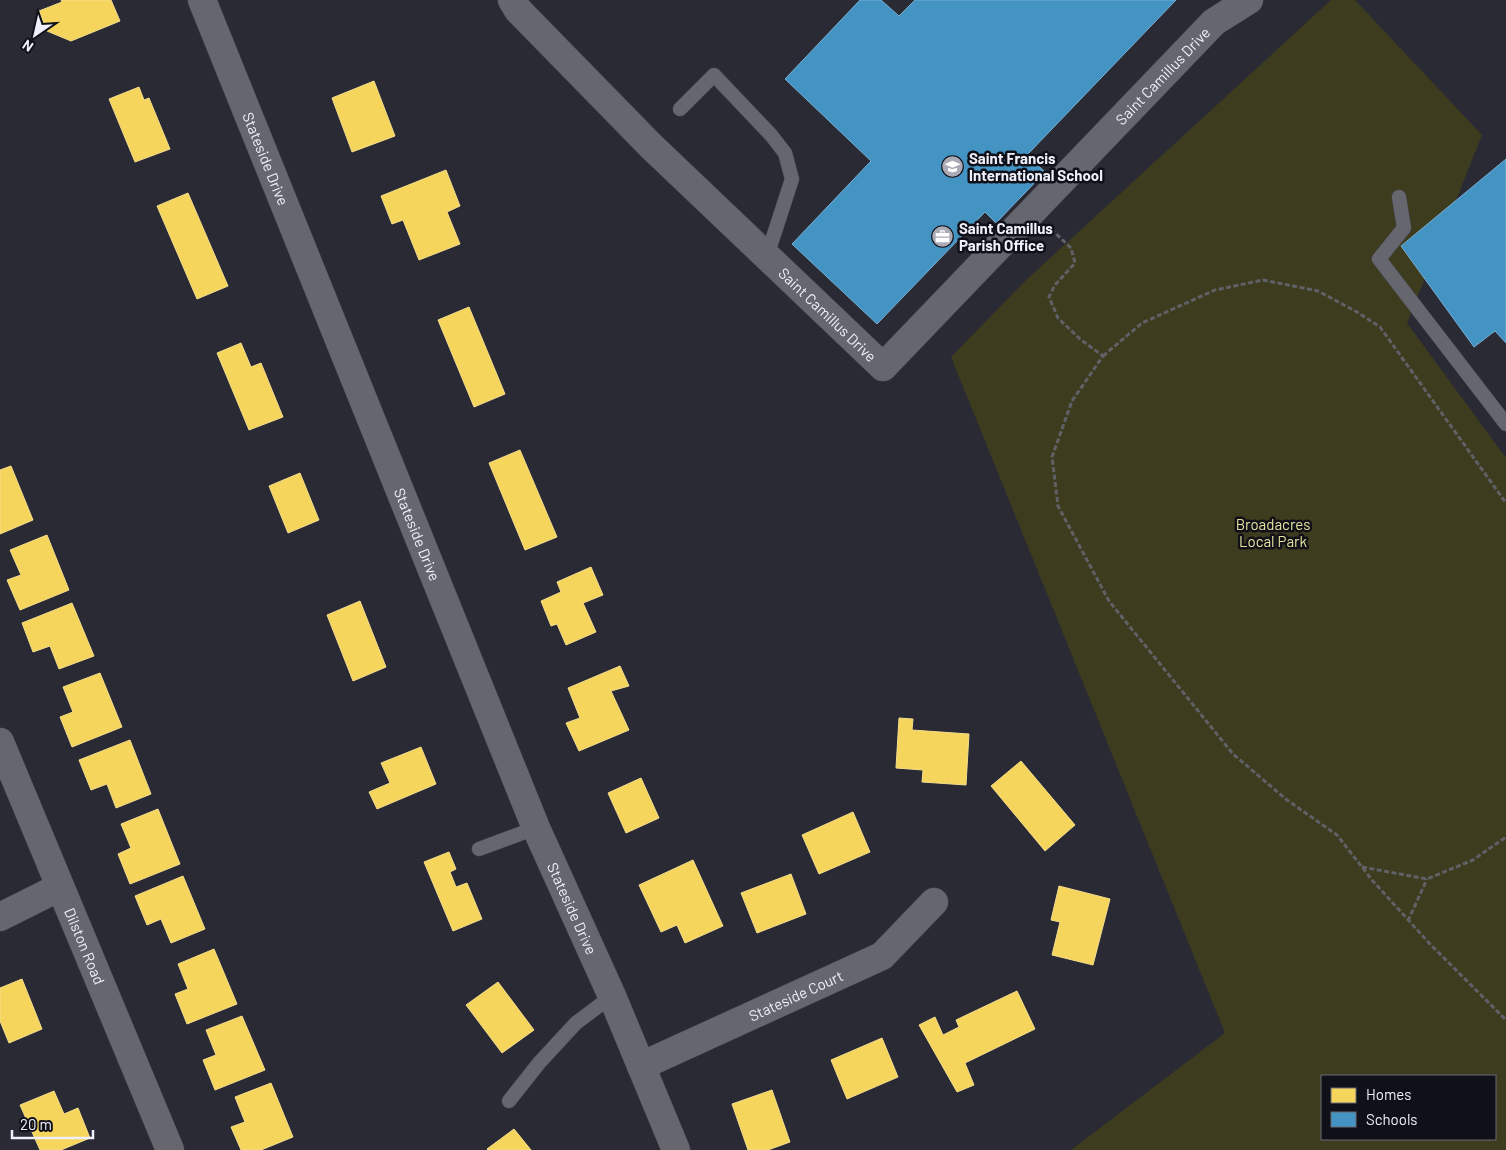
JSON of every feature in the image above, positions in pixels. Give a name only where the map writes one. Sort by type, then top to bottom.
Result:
[{"type":"street","name":"Stateside Drive","points":[[202,0],[536,828],[612,996],[676,1150]]},
{"type":"street","name":"Saint Camillus Drive","points":[[512,0],[518,10],[646,140],[883,367],[1214,22],[1249,0]]},
{"type":"street","name":"Dilston Road","points":[[0,742],[170,1150]]},
{"type":"street","points":[[0,917],[60,888]]},
{"type":"street","name":"Stateside Court","points":[[641,1066],[882,956],[934,902]]},
{"type":"lane","points":[[680,109],[714,75],[771,135],[785,153],[792,179],[767,256]]},
{"type":"lane","points":[[1399,197],[1404,228],[1379,259],[1506,424]]},
{"type":"lane","points":[[479,849],[536,828]]},
{"type":"lane","points":[[509,1101],[539,1063],[576,1023],[612,996]]},
{"type":"path","points":[[1045,224],[1071,248],[1076,263],[1055,284],[1049,297],[1058,318],[1080,339],[1103,356]]},
{"type":"path","points":[[1506,503],[1380,327],[1318,291],[1263,280],[1214,290],[1142,323],[1103,356],[1072,401],[1052,457],[1058,506],[1108,601],[1233,754],[1287,800],[1337,836],[1408,921],[1506,1020]]},
{"type":"path","points":[[1362,867],[1428,879],[1473,860],[1506,837]]},
{"type":"path","points":[[1408,921],[1428,879]]},
{"type":"green space","name":"Broadacres Local Park","points":[[1331,0],[1355,0],[1482,135],[1407,323],[1506,458],[1506,1150],[1071,1150],[1225,1033],[951,357],[1024,282]]},
{"type":"building: Homes","points":[[61,0],[111,0],[120,21],[71,41],[47,31],[39,11],[62,2]]},
{"type":"building: Homes","points":[[374,81],[395,136],[352,152],[332,98]]},
{"type":"building: Homes","points":[[139,87],[144,100],[149,98],[170,149],[135,162],[109,99]]},
{"type":"building: Homes","points":[[446,170],[460,206],[447,212],[460,244],[419,260],[403,220],[392,224],[381,196]]},
{"type":"building: Homes","points":[[188,193],[228,286],[197,299],[157,206]]},
{"type":"building: Homes","points":[[469,307],[505,394],[474,407],[438,320]]},
{"type":"building: Homes","points":[[241,343],[251,367],[261,363],[283,417],[249,430],[217,353]]},
{"type":"building: Homes","points":[[520,450],[557,537],[525,550],[489,463]]},
{"type":"building: Homes","points":[[11,466],[33,520],[0,534],[0,470]]},
{"type":"building: Homes","points":[[300,473],[319,520],[288,533],[269,486]]},
{"type":"building: Homes","points":[[47,535],[69,590],[20,610],[7,580],[21,575],[10,550]]},
{"type":"building: Homes","points":[[591,567],[603,595],[583,603],[596,632],[566,645],[557,624],[551,626],[541,601],[561,592],[557,582]]},
{"type":"building: Homes","points":[[360,601],[386,667],[353,681],[327,615]]},
{"type":"building: Homes","points":[[72,603],[94,656],[59,669],[50,646],[33,652],[22,623]]},
{"type":"building: Homes","points":[[620,666],[629,686],[611,691],[629,730],[579,751],[566,723],[580,718],[568,688]]},
{"type":"building: Homes","points":[[100,673],[122,727],[72,747],[60,717],[73,712],[63,687]]},
{"type":"building: Homes","points":[[899,718],[913,719],[912,730],[969,734],[966,785],[922,782],[923,770],[896,768]]},
{"type":"building: Homes","points":[[130,740],[151,794],[116,808],[107,784],[91,790],[79,760]]},
{"type":"building: Homes","points":[[421,747],[436,784],[377,809],[369,792],[390,783],[381,763]]},
{"type":"building: Homes","points":[[1021,761],[1075,825],[1045,851],[991,786]]},
{"type":"building: Homes","points":[[641,778],[659,818],[626,833],[608,793]]},
{"type":"building: Homes","points":[[158,809],[180,864],[130,884],[118,854],[131,848],[121,824]]},
{"type":"building: Homes","points":[[853,812],[870,852],[819,874],[802,835]]},
{"type":"building: Homes","points":[[449,852],[456,869],[450,872],[456,887],[467,883],[482,919],[453,931],[424,862]]},
{"type":"building: Homes","points":[[693,860],[723,926],[685,943],[677,925],[661,932],[639,885]]},
{"type":"building: Homes","points":[[791,874],[806,914],[757,933],[741,893]]},
{"type":"building: Homes","points":[[183,876],[205,929],[171,943],[161,919],[147,925],[135,896]]},
{"type":"building: Homes","points":[[1059,886],[1110,899],[1093,965],[1052,955],[1060,922],[1051,920]]},
{"type":"building: Homes","points":[[214,949],[237,1004],[187,1024],[175,994],[188,989],[178,964]]},
{"type":"building: Homes","points":[[22,979],[42,1029],[9,1043],[0,1021],[0,988]]},
{"type":"building: Homes","points":[[498,982],[534,1030],[502,1053],[466,1005]]},
{"type":"building: Homes","points":[[1017,991],[1035,1029],[965,1063],[974,1085],[957,1092],[919,1025],[935,1017],[943,1035],[959,1027],[956,1020]]},
{"type":"building: Homes","points":[[242,1016],[265,1070],[215,1090],[203,1060],[216,1055],[206,1030]]},
{"type":"building: Homes","points":[[882,1038],[898,1077],[847,1099],[831,1060]]},
{"type":"building: Homes","points":[[271,1083],[293,1137],[261,1150],[241,1150],[231,1127],[245,1122],[235,1097]]},
{"type":"building: Homes","points":[[772,1090],[790,1142],[768,1150],[748,1150],[732,1104]]},
{"type":"building: Homes","points":[[54,1091],[64,1114],[78,1108],[90,1138],[61,1150],[40,1150],[20,1105]]},
{"type":"building: Homes","points":[[514,1129],[531,1150],[487,1149]]},
{"type":"building: Schools","name":"Saint Francis International School","points":[[860,0],[881,0],[899,16],[915,0],[1176,0],[1027,155],[1045,172],[996,223],[985,212],[877,324],[792,244],[871,161],[785,79]]},
{"type":"building: Schools","points":[[1506,159],[1506,343],[1495,331],[1474,347],[1401,246]]},
{"type":"place","name":"Saint Francis International School","points":[[953,167]]},
{"type":"place","name":"Saint Camillus Parish Office","points":[[943,237]]}]
